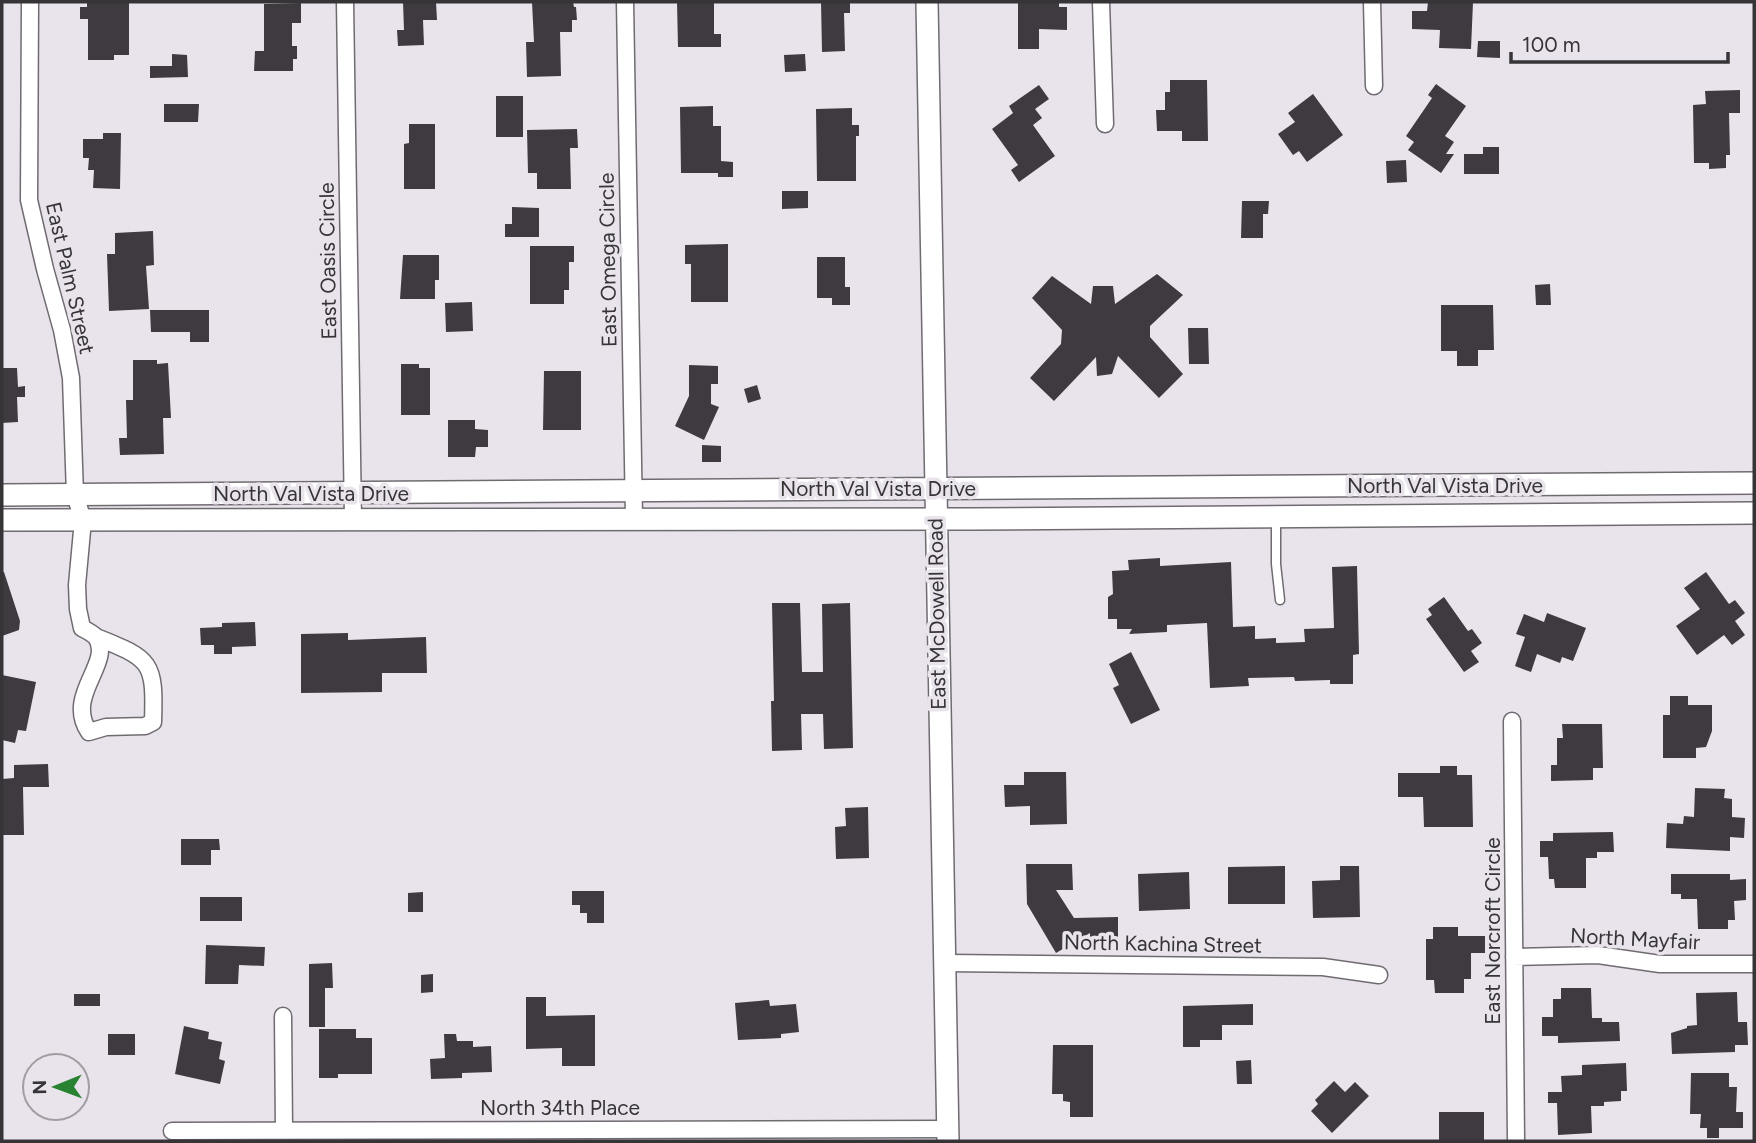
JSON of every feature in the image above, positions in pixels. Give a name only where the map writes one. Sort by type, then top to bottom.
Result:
[{"type":"main road","name":"East McDowell Road","points":[[927,2],[948,1135]]},
{"type":"main road","name":"North Val Vista Drive","points":[[2,495],[1751,483]]},
{"type":"main road","points":[[1751,483],[1751,513]]},
{"type":"main road","points":[[1472,486],[1472,516]]},
{"type":"main road","points":[[1275,487],[1276,517]]},
{"type":"main road","name":"North Val Vista Drive","points":[[2,520],[935,519],[1751,513]]},
{"type":"street","name":"East Palm Street","points":[[30,2],[29,200],[62,330],[71,378],[75,495],[83,520]]},
{"type":"street","name":"East Oasis Circle","points":[[345,2],[353,520]]},
{"type":"street","name":"East Omega Circle","points":[[625,2],[634,518]]},
{"type":"street","points":[[1101,2],[1105,124]]},
{"type":"street","points":[[1371,2],[1374,86]]},
{"type":"street","points":[[83,520],[77,585],[82,628],[96,638],[136,654],[150,667],[155,685],[153,722],[145,726],[106,727],[89,732],[81,719],[83,694],[100,653],[96,638]]},
{"type":"street","name":"East Norcroft Circle","points":[[1512,721],[1516,1141]]},
{"type":"street","name":"North Mayfair","points":[[1514,957],[1598,955],[1660,964],[1754,964]]},
{"type":"street","name":"North Kachina Street","points":[[946,963],[1323,967],[1378,975]]},
{"type":"street","points":[[283,1016],[284,1130]]},
{"type":"street","name":"North 34th Place","points":[[172,1132],[284,1130],[948,1135]]},
{"type":"lane","points":[[1276,517],[1276,564],[1280,600]]},
{"type":"building","points":[[87,2],[129,2],[129,55],[114,55],[114,60],[88,60],[88,19],[80,19],[80,7],[87,7]]},
{"type":"building","points":[[403,2],[436,2],[437,20],[423,20],[424,45],[398,46],[397,30],[404,30]]},
{"type":"building","points":[[532,2],[573,2],[576,7],[577,20],[572,20],[572,32],[560,32],[561,76],[527,77],[526,42],[534,42]]},
{"type":"building","points":[[677,2],[714,2],[714,34],[721,34],[721,47],[678,47]]},
{"type":"building","points":[[821,2],[850,2],[850,13],[844,13],[845,51],[822,52]]},
{"type":"building","points":[[1018,2],[1059,2],[1059,7],[1067,7],[1067,30],[1039,29],[1039,49],[1018,49]]},
{"type":"building","points":[[1428,2],[1473,2],[1471,49],[1439,48],[1440,30],[1412,29],[1412,11],[1427,11]]},
{"type":"building","points":[[301,3],[301,23],[292,23],[292,46],[297,46],[293,71],[254,71],[255,51],[264,51],[264,4]]},
{"type":"building","points":[[1478,41],[1500,41],[1500,58],[1477,57]]},
{"type":"building","points":[[172,54],[187,55],[188,77],[150,78],[150,66],[172,66]]},
{"type":"building","points":[[805,54],[806,71],[785,72],[784,55]]},
{"type":"building","points":[[1170,80],[1207,80],[1208,141],[1182,141],[1182,131],[1157,131],[1156,110],[1165,110],[1165,92],[1170,92]]},
{"type":"building","points":[[1436,84],[1466,106],[1445,136],[1454,142],[1446,154],[1454,154],[1441,173],[1408,150],[1414,142],[1406,136],[1432,98],[1428,95]]},
{"type":"building","points":[[1039,85],[1049,99],[1035,109],[1042,118],[1033,125],[1055,156],[1019,182],[1011,170],[1018,165],[992,129],[1013,113],[1009,106]]},
{"type":"building","points":[[1740,90],[1740,113],[1729,113],[1730,155],[1726,155],[1726,168],[1709,169],[1709,163],[1694,163],[1693,105],[1706,104],[1705,91]]},
{"type":"building","points":[[1313,94],[1343,135],[1307,162],[1299,151],[1293,155],[1278,134],[1295,122],[1288,113]]},
{"type":"building","points":[[496,96],[523,96],[523,137],[496,137]]},
{"type":"building","points":[[164,104],[199,104],[198,122],[164,122]]},
{"type":"building","points":[[713,106],[713,126],[721,126],[721,161],[733,162],[733,177],[718,177],[718,173],[681,173],[680,107]]},
{"type":"building","points":[[852,108],[852,125],[859,125],[859,136],[856,136],[856,181],[817,181],[816,109]]},
{"type":"building","points":[[409,124],[435,124],[435,189],[404,189],[404,144],[409,143]]},
{"type":"building","points":[[577,129],[578,148],[570,148],[571,189],[537,189],[537,173],[528,173],[527,130]]},
{"type":"building","points":[[103,133],[121,133],[120,189],[93,188],[94,170],[88,170],[89,158],[83,158],[83,139],[103,139]]},
{"type":"building","points":[[1483,147],[1499,147],[1499,174],[1464,174],[1464,154],[1483,154]]},
{"type":"building","points":[[1406,160],[1407,182],[1387,183],[1386,161]]},
{"type":"building","points":[[782,191],[808,191],[808,208],[782,209]]},
{"type":"building","points":[[1242,201],[1269,201],[1268,214],[1263,214],[1263,238],[1241,238]]},
{"type":"building","points":[[512,207],[539,208],[539,237],[505,237],[505,224],[512,224]]},
{"type":"building","points":[[153,231],[154,265],[146,266],[149,309],[109,311],[107,254],[115,254],[115,233]]},
{"type":"building","points":[[728,244],[728,302],[691,302],[691,264],[685,264],[685,245]]},
{"type":"building","points":[[530,246],[574,246],[574,262],[569,262],[569,290],[564,290],[564,304],[530,304]]},
{"type":"building","points":[[403,255],[439,255],[439,280],[435,280],[435,299],[400,299]]},
{"type":"building","points":[[817,257],[845,257],[845,287],[850,287],[850,305],[832,305],[832,298],[817,298]]},
{"type":"building","points":[[1157,274],[1183,295],[1150,326],[1150,337],[1183,374],[1159,398],[1118,356],[1112,374],[1097,376],[1096,357],[1054,401],[1030,378],[1061,344],[1062,330],[1032,298],[1052,276],[1091,304],[1093,286],[1113,286],[1115,304]]},
{"type":"building","points":[[1550,284],[1551,305],[1536,305],[1535,285]]},
{"type":"building","points":[[472,302],[473,331],[446,332],[445,303]]},
{"type":"building","points":[[1441,305],[1493,305],[1494,350],[1478,350],[1478,366],[1457,366],[1457,351],[1441,351]]},
{"type":"building","points":[[150,310],[209,310],[209,342],[190,342],[190,332],[151,332]]},
{"type":"building","points":[[1188,328],[1208,328],[1209,364],[1189,364]]},
{"type":"building","points":[[133,360],[168,363],[171,418],[163,418],[164,454],[120,455],[119,438],[127,438],[126,400],[133,400]]},
{"type":"building","points":[[401,364],[419,364],[419,368],[430,368],[430,415],[401,415]]},
{"type":"building","points":[[689,365],[718,366],[718,384],[711,384],[711,404],[719,407],[704,440],[675,426],[689,396]]},
{"type":"building","points":[[2,368],[17,368],[18,387],[25,386],[25,397],[17,397],[18,422],[2,423]]},
{"type":"building","points":[[544,371],[581,371],[581,430],[543,430]]},
{"type":"building","points":[[757,385],[761,399],[748,403],[744,389]]},
{"type":"building","points":[[448,420],[475,420],[475,429],[488,430],[488,447],[476,447],[475,457],[448,457]]},
{"type":"building","points":[[702,445],[721,446],[721,462],[702,462]]},
{"type":"building","points":[[1160,558],[1160,566],[1231,562],[1233,627],[1255,626],[1255,639],[1276,638],[1276,643],[1305,642],[1304,629],[1334,628],[1332,567],[1357,566],[1359,654],[1353,655],[1353,684],[1330,684],[1330,680],[1295,681],[1294,677],[1248,678],[1249,686],[1210,688],[1207,623],[1167,625],[1167,632],[1129,634],[1132,629],[1117,629],[1117,619],[1108,619],[1108,597],[1113,594],[1112,571],[1129,570],[1128,560]]},
{"type":"building","points":[[2,572],[20,621],[19,630],[2,636]]},
{"type":"building","points":[[1706,572],[1729,604],[1735,600],[1745,613],[1735,621],[1745,635],[1732,645],[1724,635],[1697,655],[1676,626],[1700,609],[1684,588]]},
{"type":"building","points":[[1444,597],[1468,631],[1472,629],[1482,643],[1471,651],[1479,662],[1464,672],[1426,619],[1432,615],[1428,609]]},
{"type":"building","points":[[772,603],[800,603],[802,672],[823,672],[822,604],[850,603],[853,748],[824,749],[823,714],[801,714],[802,750],[772,751]]},
{"type":"building","points":[[1547,613],[1586,628],[1573,661],[1562,657],[1560,663],[1537,654],[1531,672],[1515,666],[1525,637],[1516,634],[1524,614],[1544,622]]},
{"type":"building","points":[[255,622],[256,646],[232,647],[232,654],[214,654],[214,645],[201,645],[200,628],[222,627],[222,623]]},
{"type":"building","points":[[348,633],[348,640],[426,637],[427,673],[382,673],[382,692],[301,693],[301,634]]},
{"type":"building","points":[[1131,652],[1160,710],[1131,724],[1113,688],[1119,685],[1109,664]]},
{"type":"building","points":[[2,675],[36,682],[26,731],[18,730],[15,743],[2,740]]},
{"type":"building","points":[[1670,696],[1688,696],[1688,705],[1712,705],[1712,731],[1706,747],[1696,748],[1696,758],[1663,758],[1663,715],[1670,715]]},
{"type":"building","points":[[1562,724],[1602,724],[1603,768],[1593,768],[1593,780],[1551,781],[1551,765],[1557,765],[1557,738],[1563,738]]},
{"type":"building","points":[[48,764],[49,787],[23,787],[24,835],[2,835],[2,779],[14,778],[14,765]]},
{"type":"building","points":[[1440,766],[1457,766],[1457,775],[1472,775],[1473,827],[1424,827],[1423,797],[1398,797],[1398,773],[1440,773]]},
{"type":"building","points":[[1024,772],[1066,772],[1067,824],[1030,825],[1030,806],[1005,807],[1004,785],[1024,785]]},
{"type":"building","points":[[1695,788],[1725,789],[1724,798],[1732,799],[1732,817],[1745,818],[1744,838],[1730,837],[1730,851],[1666,848],[1667,823],[1683,824],[1684,816],[1694,817]]},
{"type":"building","points":[[868,807],[869,858],[836,859],[835,827],[846,826],[845,808]]},
{"type":"building","points":[[1613,832],[1614,852],[1597,852],[1597,858],[1586,858],[1586,888],[1555,888],[1554,879],[1549,879],[1548,857],[1540,857],[1540,841],[1553,841],[1553,833]]},
{"type":"building","points":[[181,839],[219,839],[220,850],[211,850],[211,865],[181,865]]},
{"type":"building","points":[[1026,864],[1072,864],[1073,890],[1056,890],[1074,918],[1118,917],[1118,949],[1090,949],[1090,933],[1056,953],[1027,904]]},
{"type":"building","points":[[1285,866],[1285,904],[1228,904],[1228,867]]},
{"type":"building","points":[[1340,866],[1359,866],[1360,917],[1313,918],[1312,881],[1340,880]]},
{"type":"building","points":[[1189,872],[1190,909],[1139,911],[1138,874]]},
{"type":"building","points":[[1671,874],[1730,874],[1730,880],[1746,879],[1746,900],[1734,901],[1735,920],[1728,920],[1728,929],[1698,929],[1697,899],[1681,899],[1681,894],[1671,894]]},
{"type":"building","points":[[572,891],[604,891],[604,923],[587,923],[587,913],[580,913],[580,905],[572,905]]},
{"type":"building","points":[[423,892],[423,912],[408,912],[408,893]]},
{"type":"building","points":[[200,897],[242,897],[242,921],[200,921]]},
{"type":"building","points":[[1433,927],[1458,927],[1458,936],[1485,936],[1485,953],[1471,953],[1471,979],[1464,979],[1464,993],[1435,993],[1434,980],[1426,980],[1426,939],[1433,939]]},
{"type":"building","points":[[206,945],[265,947],[264,966],[239,965],[238,984],[205,984]]},
{"type":"building","points":[[332,963],[333,988],[325,988],[325,1027],[309,1027],[309,964]]},
{"type":"building","points":[[433,974],[433,992],[421,993],[421,975]]},
{"type":"building","points":[[1561,988],[1591,988],[1592,1018],[1602,1018],[1602,1022],[1619,1022],[1620,1041],[1558,1043],[1558,1036],[1542,1036],[1542,1017],[1553,1017],[1553,999],[1561,999]]},
{"type":"building","points":[[1737,992],[1738,1022],[1747,1022],[1748,1045],[1735,1045],[1735,1052],[1672,1054],[1671,1033],[1697,1025],[1696,993]]},
{"type":"building","points":[[74,994],[100,994],[100,1006],[74,1006]]},
{"type":"building","points":[[526,997],[546,997],[546,1016],[595,1015],[595,1066],[562,1066],[562,1048],[526,1049]]},
{"type":"building","points":[[769,1000],[770,1006],[796,1004],[799,1032],[781,1034],[781,1038],[738,1040],[735,1003]]},
{"type":"building","points":[[1253,1004],[1253,1025],[1222,1025],[1222,1040],[1200,1040],[1200,1047],[1183,1047],[1183,1006]]},
{"type":"building","points":[[184,1026],[209,1032],[208,1039],[222,1042],[219,1059],[225,1061],[220,1084],[175,1074]]},
{"type":"building","points":[[319,1029],[356,1029],[356,1038],[372,1038],[372,1074],[338,1074],[338,1078],[319,1078]]},
{"type":"building","points":[[108,1034],[135,1034],[135,1055],[108,1055]]},
{"type":"building","points":[[444,1034],[456,1034],[457,1041],[473,1041],[473,1047],[491,1046],[492,1072],[462,1073],[462,1078],[431,1079],[430,1059],[445,1058]]},
{"type":"building","points":[[1053,1045],[1093,1045],[1093,1117],[1070,1117],[1070,1102],[1063,1101],[1063,1094],[1052,1094]]},
{"type":"building","points":[[1251,1060],[1252,1084],[1237,1084],[1236,1061]]},
{"type":"building","points":[[1626,1063],[1627,1091],[1621,1091],[1621,1101],[1604,1102],[1604,1106],[1591,1106],[1592,1133],[1558,1135],[1557,1103],[1548,1103],[1548,1092],[1562,1092],[1561,1076],[1582,1075],[1582,1065]]},
{"type":"building","points":[[1691,1073],[1729,1073],[1729,1087],[1737,1087],[1736,1112],[1743,1112],[1743,1128],[1719,1128],[1719,1138],[1707,1138],[1707,1128],[1700,1128],[1701,1114],[1690,1114]]},
{"type":"building","points":[[1334,1081],[1345,1092],[1355,1082],[1369,1096],[1332,1133],[1311,1111],[1318,1104],[1315,1100]]},
{"type":"building","points":[[1439,1112],[1484,1112],[1484,1141],[1439,1141]]}]
